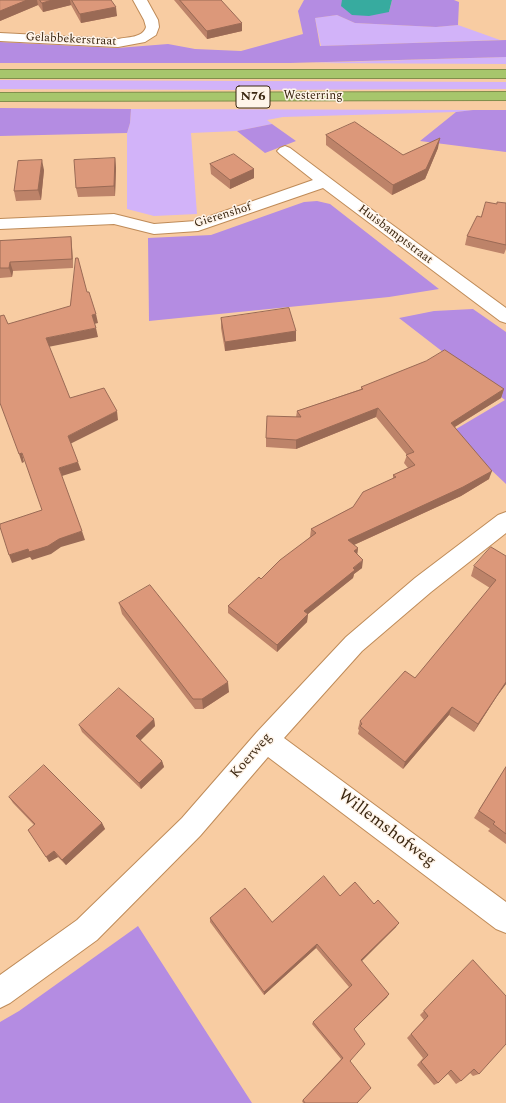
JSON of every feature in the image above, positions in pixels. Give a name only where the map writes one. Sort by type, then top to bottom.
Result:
[{"type":"highway","name":"Westerring","points":[[0,74],[506,74]]},
{"type":"highway","name":"Westerring","points":[[0,96],[506,96]]},
{"type":"street","name":"Gelabbekerstraat","points":[[0,37],[118,43],[138,40],[147,36],[153,31],[154,25],[140,0]]},
{"type":"street","name":"Huisbamptstraat","points":[[285,151],[324,182],[506,317]]},
{"type":"street","name":"Gierenshof","points":[[0,224],[114,219],[154,229],[198,226],[324,182]]},
{"type":"street","name":"Koerweg","points":[[0,993],[87,930],[159,860],[191,827],[266,740],[354,644],[423,584],[506,521]]},
{"type":"street","name":"Willemshofweg","points":[[266,740],[506,919]]},
{"type":"shaded area","points":[[304,0],[342,0],[342,6],[389,12],[392,0],[454,0],[459,2],[458,25],[436,27],[355,23],[337,15],[315,18],[320,46],[506,40],[506,57],[290,63],[0,63],[0,42],[117,48],[168,44],[195,49],[241,51],[303,34],[298,11]]},
{"type":"shaded area","points":[[337,15],[355,23],[436,27],[458,25],[500,40],[321,46],[315,18]]},
{"type":"shaded area","points":[[506,57],[506,64],[311,63]]},
{"type":"shaded area","points":[[0,80],[506,82],[506,89],[0,89]]},
{"type":"shaded area","points":[[0,108],[131,109],[130,123],[127,133],[0,136]]},
{"type":"shaded area","points":[[131,109],[473,110],[456,112],[283,117],[267,120],[272,124],[237,131],[191,133],[197,214],[154,216],[127,209],[127,133],[130,123]]},
{"type":"shaded area","points":[[473,110],[506,110],[506,152],[420,141],[456,112]]},
{"type":"shaded area","points":[[272,124],[296,141],[265,153],[237,131]]},
{"type":"shaded area","points":[[317,201],[330,204],[439,289],[389,297],[149,321],[148,238],[211,235],[304,202]]},
{"type":"shaded area","points":[[473,309],[506,332],[506,484],[451,432],[505,400],[399,318],[434,311]]},
{"type":"shaded area","points":[[138,926],[252,1103],[0,1103],[0,1022],[19,1011]]},
{"type":"water","points":[[342,0],[392,0],[389,12],[369,16],[352,15],[341,6]]},
{"type":"building","points":[[0,0],[27,0],[0,11]]},
{"type":"building","points":[[40,0],[52,0],[42,3]]},
{"type":"building","points":[[72,0],[111,0],[116,7],[80,14]]},
{"type":"building","points":[[180,0],[221,0],[242,23],[207,31]]},
{"type":"building","points":[[355,122],[403,155],[440,138],[426,169],[393,185],[326,135]]},
{"type":"building","points":[[234,154],[254,169],[230,180],[210,164]]},
{"type":"building","points":[[115,158],[114,186],[76,188],[74,160]]},
{"type":"building","points":[[42,160],[38,190],[14,191],[18,161]]},
{"type":"building","points":[[486,202],[497,204],[497,202],[506,203],[506,245],[467,236],[477,216],[481,217]]},
{"type":"building","points":[[71,237],[72,259],[10,262],[9,268],[0,268],[0,241]]},
{"type":"building","points":[[76,258],[78,258],[87,292],[89,292],[96,314],[92,315],[96,328],[46,338],[70,398],[104,388],[117,411],[68,436],[78,462],[59,468],[82,531],[59,539],[48,546],[29,552],[28,549],[9,555],[0,524],[42,510],[22,453],[19,454],[0,403],[0,316],[4,315],[8,324],[70,306]]},
{"type":"building","points":[[289,308],[296,331],[225,342],[221,318]]},
{"type":"building","points":[[445,350],[504,389],[451,423],[492,471],[463,487],[348,540],[358,548],[354,551],[363,560],[353,568],[355,570],[304,611],[308,614],[277,645],[228,606],[259,577],[261,579],[280,560],[316,533],[311,529],[353,507],[363,492],[396,477],[393,475],[415,465],[406,455],[414,452],[378,408],[296,440],[266,438],[267,416],[301,417],[297,411],[363,389],[361,387],[426,361]]},
{"type":"building","points":[[491,547],[506,556],[506,682],[478,724],[452,707],[405,762],[360,726],[362,724],[360,721],[405,671],[415,678],[496,580],[474,566]]},
{"type":"building","points":[[150,585],[228,682],[202,699],[193,699],[119,603]]},
{"type":"building","points":[[119,688],[154,719],[136,736],[162,761],[139,783],[79,725]]},
{"type":"building","points":[[44,765],[102,823],[62,860],[54,851],[46,857],[28,830],[35,824],[9,797]]},
{"type":"building","points":[[506,767],[506,834],[493,824],[495,822],[479,811]]},
{"type":"building","points":[[324,876],[340,896],[355,882],[374,904],[378,900],[399,923],[361,960],[389,994],[354,1029],[365,1044],[350,1061],[371,1088],[357,1103],[305,1103],[303,1100],[343,1058],[313,1022],[352,985],[317,944],[264,992],[210,918],[245,888],[272,922]]},
{"type":"building","points":[[473,960],[506,996],[506,1044],[479,1074],[474,1069],[461,1081],[451,1070],[438,1083],[421,1062],[428,1055],[411,1034],[428,1016],[424,1011]]}]
